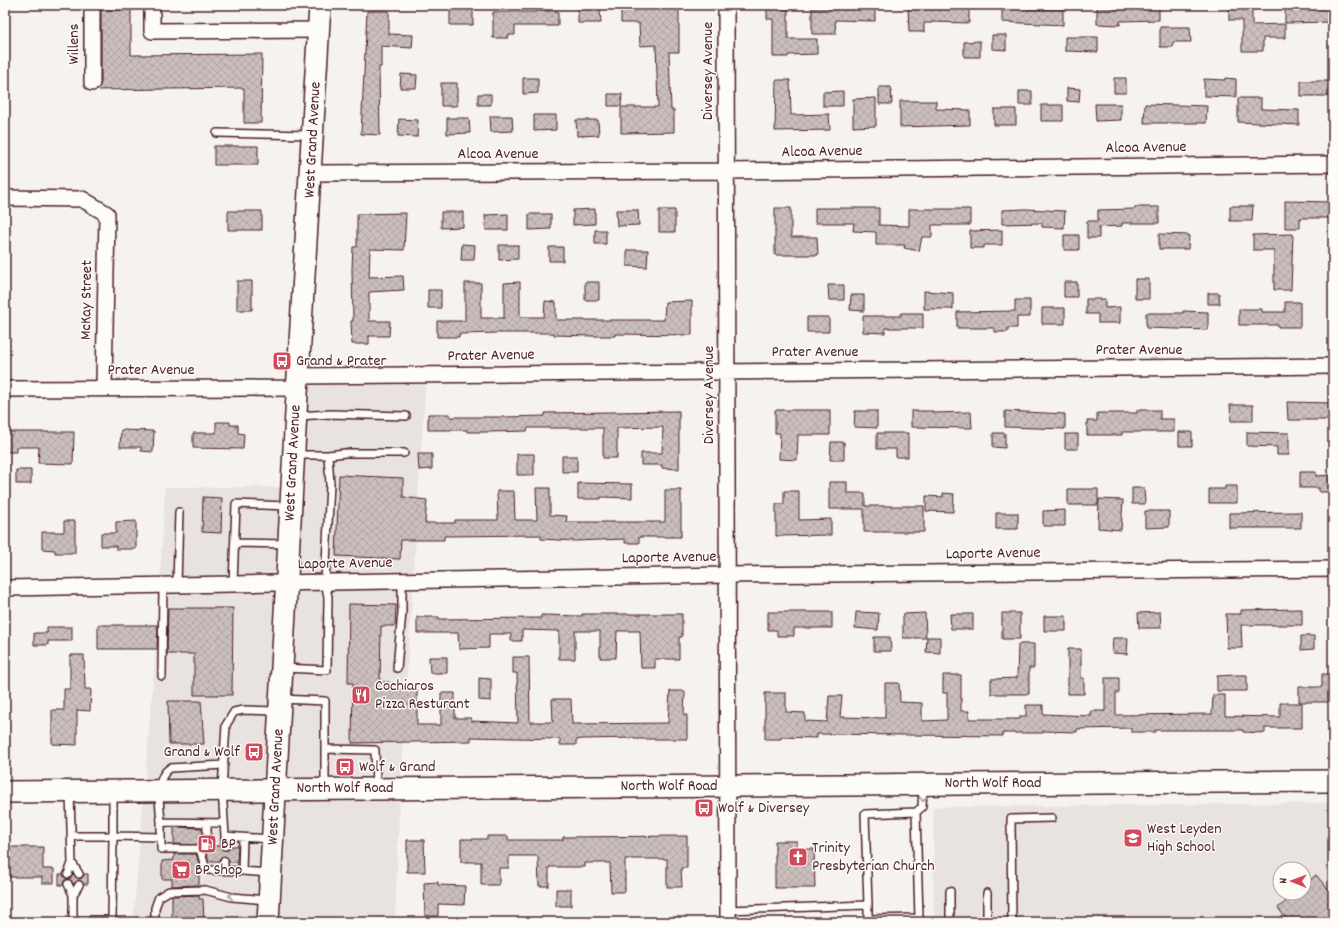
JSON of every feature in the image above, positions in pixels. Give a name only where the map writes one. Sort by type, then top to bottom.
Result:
[{"type":"main road","name":"West Grand Avenue","points":[[268,922],[297,382],[311,173],[320,5]]},
{"type":"main road","name":"North Wolf Road","points":[[5,792],[325,788],[1333,781]]},
{"type":"street","name":"Willens","points":[[92,5],[92,83]]},
{"type":"street","points":[[152,5],[152,31],[319,30]]},
{"type":"street","name":"Diversey Avenue","points":[[726,5],[728,916]]},
{"type":"street","name":"Alcoa Avenue","points":[[311,173],[726,171],[1333,164]]},
{"type":"street","name":"McKay Street","points":[[5,198],[82,199],[107,214],[104,388]]},
{"type":"street","name":"Prater Avenue","points":[[5,389],[104,388],[727,371],[1333,366]]},
{"type":"street","name":"Laporte Avenue","points":[[5,588],[728,575],[1333,569]]},
{"type":"lane","points":[[217,133],[313,135]]},
{"type":"lane","points":[[296,416],[330,414],[406,416]]},
{"type":"lane","points":[[293,455],[404,453]]},
{"type":"lane","points":[[282,668],[326,670],[328,604],[325,582],[330,484],[328,455]]},
{"type":"lane","points":[[234,584],[236,504],[290,506]]},
{"type":"lane","points":[[162,676],[170,585],[179,512]]},
{"type":"lane","points":[[235,543],[288,544]]},
{"type":"lane","points":[[397,668],[402,612],[402,581]]},
{"type":"lane","points":[[225,846],[226,836],[222,789],[226,725],[234,712],[325,700],[325,788]]},
{"type":"lane","points":[[326,749],[376,750],[376,788]]},
{"type":"lane","points":[[206,870],[200,849],[161,849],[160,790],[162,778],[166,771],[170,768],[224,765]]},
{"type":"lane","points":[[916,812],[919,918],[868,919],[865,814],[916,812],[922,806],[923,784]]},
{"type":"lane","points":[[68,874],[72,863],[70,791]]},
{"type":"lane","points":[[68,884],[73,895],[73,920],[112,920],[113,791]]},
{"type":"lane","points":[[1012,922],[1011,819],[1052,818]]},
{"type":"lane","points":[[161,822],[224,823]]},
{"type":"lane","points":[[207,823],[207,832]]},
{"type":"lane","points":[[71,836],[161,836]]},
{"type":"lane","points":[[226,836],[273,840]]},
{"type":"lane","points":[[242,871],[243,838]]},
{"type":"lane","points":[[206,860],[206,870]]},
{"type":"lane","points":[[224,861],[224,870]]},
{"type":"lane","points":[[72,863],[79,874]]},
{"type":"lane","points":[[206,870],[271,873]]},
{"type":"lane","points":[[73,895],[79,885]]},
{"type":"lane","points":[[155,922],[155,908],[159,897],[169,891],[205,890],[232,897],[270,900]]},
{"type":"lane","points":[[950,891],[950,922]]},
{"type":"lane","points":[[987,893],[987,922]]},
{"type":"lane","points":[[728,916],[868,906]]},
{"type":"shaded area","points":[[426,374],[400,788],[395,922],[133,922],[161,585],[286,583],[298,376]]},
{"type":"shaded area","points":[[165,487],[287,487],[283,580],[160,581]]},
{"type":"shaded area","name":"West Leyden High School","points":[[1333,803],[1333,922],[934,922],[933,807]]},
{"type":"building","points":[[767,5],[778,5],[778,9],[788,9],[788,39],[817,39],[817,54],[773,57],[773,19],[767,19]]},
{"type":"building","points":[[853,5],[875,5],[875,21],[835,20],[836,34],[812,34],[812,8],[853,7]]},
{"type":"building","points":[[1002,5],[1027,6],[1027,9],[1063,9],[1063,25],[1002,22]]},
{"type":"building","points":[[1134,5],[1159,5],[1159,20],[1120,21],[1120,25],[1097,24],[1097,7],[1134,9]]},
{"type":"building","points":[[1229,5],[1252,5],[1252,25],[1285,24],[1285,38],[1263,38],[1263,51],[1242,51],[1242,20],[1229,20]]},
{"type":"building","points":[[1285,5],[1333,5],[1333,22],[1285,23]]},
{"type":"building","points":[[679,6],[679,52],[669,52],[671,110],[674,110],[674,132],[621,133],[621,107],[658,107],[656,45],[640,46],[639,23],[621,23],[621,7]]},
{"type":"building","points":[[908,6],[969,7],[969,23],[924,23],[924,32],[909,32]]},
{"type":"building","points":[[578,8],[600,8],[601,23],[578,23]]},
{"type":"building","points":[[450,9],[473,9],[473,25],[450,25]]},
{"type":"building","points":[[101,10],[131,10],[131,55],[262,54],[261,123],[244,123],[244,88],[97,90],[101,83]]},
{"type":"building","points":[[367,11],[389,11],[389,34],[413,35],[412,48],[381,46],[381,67],[379,67],[380,135],[361,134]]},
{"type":"building","points":[[558,11],[558,26],[515,26],[515,35],[508,35],[508,38],[493,38],[493,12]]},
{"type":"building","points":[[1160,27],[1190,27],[1191,42],[1173,42],[1173,47],[1160,47]]},
{"type":"building","points":[[992,35],[1006,35],[1006,50],[992,49]]},
{"type":"building","points":[[1065,37],[1098,37],[1098,52],[1065,51]]},
{"type":"building","points":[[980,41],[980,57],[964,57],[964,42]]},
{"type":"building","points":[[401,74],[417,75],[416,88],[400,88]]},
{"type":"building","points":[[523,78],[538,78],[538,93],[523,94]]},
{"type":"building","points":[[1114,78],[1126,78],[1126,93],[1114,93]]},
{"type":"building","points":[[1225,78],[1236,79],[1236,97],[1204,96],[1204,79],[1225,80]]},
{"type":"building","points":[[776,80],[790,80],[791,115],[829,114],[830,130],[775,131]]},
{"type":"building","points":[[1301,81],[1333,81],[1333,96],[1301,96]]},
{"type":"building","points":[[441,83],[457,83],[457,106],[441,106]]},
{"type":"building","points":[[879,87],[891,87],[892,104],[879,104]]},
{"type":"building","points":[[1067,88],[1080,89],[1079,102],[1067,101]]},
{"type":"building","points":[[843,91],[843,106],[823,106],[823,92]]},
{"type":"building","points":[[1019,91],[1032,91],[1032,105],[1019,105]]},
{"type":"building","points":[[478,94],[491,94],[491,105],[478,105]]},
{"type":"building","points":[[608,94],[622,94],[621,106],[608,106]]},
{"type":"building","points":[[876,98],[876,126],[853,127],[853,99]]},
{"type":"building","points":[[1238,98],[1261,98],[1261,109],[1299,110],[1299,125],[1238,122]]},
{"type":"building","points":[[900,101],[936,101],[936,109],[970,110],[970,125],[900,127]]},
{"type":"building","points":[[1095,104],[1121,104],[1121,120],[1096,121]]},
{"type":"building","points":[[1145,104],[1207,106],[1206,123],[1144,123]]},
{"type":"building","points":[[1041,105],[1063,105],[1063,121],[1041,121]]},
{"type":"building","points":[[994,109],[1016,109],[1016,125],[994,125]]},
{"type":"building","points":[[534,115],[556,115],[556,130],[534,131]]},
{"type":"building","points":[[490,116],[512,116],[513,131],[491,132]]},
{"type":"building","points":[[447,118],[469,118],[470,133],[447,134]]},
{"type":"building","points":[[399,119],[418,120],[417,137],[398,136]]},
{"type":"building","points":[[576,120],[598,120],[599,135],[577,136]]},
{"type":"building","points":[[214,146],[258,146],[258,165],[214,165]]},
{"type":"building","points":[[1285,201],[1333,202],[1333,218],[1300,218],[1300,228],[1285,228]]},
{"type":"building","points":[[1230,206],[1253,206],[1252,221],[1230,221]]},
{"type":"building","points":[[1135,207],[1159,207],[1159,223],[1122,223],[1122,226],[1099,227],[1099,238],[1087,238],[1087,221],[1098,221],[1098,210],[1135,209]]},
{"type":"building","points":[[775,208],[791,208],[791,237],[817,237],[818,255],[775,255]]},
{"type":"building","points":[[815,208],[879,208],[879,225],[909,226],[909,209],[970,209],[970,225],[932,225],[932,237],[922,237],[919,251],[904,248],[905,245],[876,245],[876,232],[853,231],[854,223],[815,223]]},
{"type":"building","points":[[595,209],[595,224],[573,225],[573,210]]},
{"type":"building","points":[[1026,209],[1065,211],[1064,228],[1042,227],[1042,223],[1002,224],[1002,210]]},
{"type":"building","points":[[616,210],[638,210],[639,225],[617,226]]},
{"type":"building","points":[[659,210],[675,210],[675,232],[659,232]]},
{"type":"building","points":[[228,211],[262,211],[262,230],[228,230]]},
{"type":"building","points":[[441,212],[463,212],[463,227],[441,228]]},
{"type":"building","points":[[406,213],[404,250],[370,249],[369,277],[403,276],[404,290],[369,292],[369,321],[390,321],[389,336],[369,336],[369,344],[352,344],[352,269],[353,247],[357,247],[357,214]]},
{"type":"building","points":[[508,214],[508,230],[486,230],[485,215]]},
{"type":"building","points":[[529,214],[551,214],[551,229],[529,230]]},
{"type":"building","points":[[595,230],[606,230],[606,244],[595,244]]},
{"type":"building","points":[[1002,230],[1002,245],[984,245],[984,248],[970,248],[970,231]]},
{"type":"building","points":[[1159,234],[1189,235],[1188,249],[1159,249]]},
{"type":"building","points":[[1293,234],[1291,290],[1274,290],[1274,250],[1253,250],[1253,235]]},
{"type":"building","points":[[1064,235],[1079,235],[1079,250],[1064,250]]},
{"type":"building","points":[[462,244],[475,245],[474,260],[461,260]]},
{"type":"building","points":[[499,245],[518,245],[518,259],[499,260]]},
{"type":"building","points":[[549,247],[563,247],[563,261],[549,261]]},
{"type":"building","points":[[627,250],[648,250],[647,267],[627,266]]},
{"type":"building","points":[[1135,279],[1149,279],[1149,299],[1135,299]]},
{"type":"building","points":[[237,281],[252,281],[252,310],[237,310]]},
{"type":"building","points":[[520,282],[520,317],[544,317],[545,301],[556,302],[556,320],[664,320],[665,302],[692,301],[692,335],[615,334],[615,336],[593,336],[554,335],[554,333],[498,333],[459,334],[459,337],[437,337],[437,321],[465,321],[465,283],[481,283],[481,318],[504,318],[504,283]]},
{"type":"building","points":[[585,282],[599,282],[599,300],[585,300]]},
{"type":"building","points":[[1064,282],[1077,282],[1077,297],[1064,297]]},
{"type":"building","points":[[828,285],[844,285],[844,300],[829,300]]},
{"type":"building","points":[[428,290],[441,290],[441,308],[428,308]]},
{"type":"building","points":[[924,291],[953,293],[953,309],[924,309]]},
{"type":"building","points":[[1208,293],[1219,293],[1220,304],[1208,304]]},
{"type":"building","points":[[851,295],[864,295],[864,311],[850,310]]},
{"type":"building","points":[[1086,299],[1105,299],[1105,308],[1120,307],[1120,323],[1098,323],[1098,314],[1086,314]]},
{"type":"building","points":[[1015,300],[1030,300],[1030,317],[1017,317],[1017,328],[1008,328],[1008,332],[995,332],[995,328],[957,328],[957,312],[1015,311]]},
{"type":"building","points":[[1285,302],[1300,302],[1300,327],[1278,327],[1278,325],[1239,325],[1239,309],[1262,309],[1262,312],[1285,312]]},
{"type":"building","points":[[1042,308],[1065,308],[1065,324],[1042,324]]},
{"type":"building","points":[[1183,311],[1208,312],[1208,330],[1146,328],[1146,313],[1183,313]]},
{"type":"building","points":[[901,313],[923,313],[923,328],[885,328],[885,333],[863,332],[863,316],[901,316]]},
{"type":"building","points":[[807,317],[829,317],[829,332],[807,332]]},
{"type":"building","points":[[1287,402],[1333,403],[1333,420],[1288,420]]},
{"type":"building","points":[[1230,405],[1253,405],[1253,421],[1231,421]]},
{"type":"building","points":[[775,410],[830,410],[830,435],[798,435],[797,460],[779,459],[780,433],[775,433]]},
{"type":"building","points":[[1137,410],[1160,410],[1160,419],[1174,419],[1174,432],[1122,432],[1122,435],[1087,435],[1087,421],[1097,421],[1097,413],[1137,413]]},
{"type":"building","points":[[679,411],[679,469],[662,468],[662,465],[641,465],[641,453],[662,453],[663,427],[617,428],[617,458],[603,458],[603,428],[528,428],[527,431],[489,432],[467,432],[467,430],[428,430],[428,414],[450,414],[450,417],[505,417],[545,416],[545,413]]},
{"type":"building","points":[[855,411],[877,411],[877,428],[854,427]]},
{"type":"building","points":[[911,411],[933,411],[933,413],[971,412],[972,428],[911,427]]},
{"type":"building","points":[[1005,411],[1065,414],[1065,429],[1005,427]]},
{"type":"building","points":[[216,422],[230,422],[230,425],[238,425],[238,433],[244,434],[243,449],[193,448],[193,433],[216,433]]},
{"type":"building","points":[[121,430],[154,431],[153,452],[141,451],[141,447],[120,447]]},
{"type":"building","points":[[5,432],[74,432],[73,464],[38,463],[39,447],[16,447],[16,452],[5,452]]},
{"type":"building","points":[[1179,432],[1192,432],[1192,446],[1179,446]]},
{"type":"building","points":[[1247,432],[1289,433],[1289,455],[1277,455],[1277,447],[1247,446]]},
{"type":"building","points":[[877,433],[908,433],[908,457],[896,457],[896,449],[877,449]]},
{"type":"building","points":[[993,433],[1005,433],[1005,448],[993,447]]},
{"type":"building","points":[[1065,434],[1078,434],[1078,449],[1065,449]]},
{"type":"building","points":[[831,442],[844,442],[844,460],[830,460]]},
{"type":"building","points":[[418,454],[432,454],[432,469],[419,470]]},
{"type":"building","points":[[517,454],[534,454],[534,475],[517,475]]},
{"type":"building","points":[[562,456],[577,456],[577,472],[562,472]]},
{"type":"building","points":[[16,470],[31,470],[31,484],[16,484]]},
{"type":"building","points":[[1300,472],[1316,472],[1316,476],[1333,475],[1333,492],[1319,492],[1319,488],[1300,488]]},
{"type":"building","points":[[339,475],[403,478],[403,497],[427,500],[425,523],[455,523],[455,520],[498,520],[497,491],[514,491],[515,520],[537,520],[536,488],[550,488],[550,515],[567,516],[566,522],[665,522],[665,490],[681,490],[681,537],[639,537],[639,543],[625,543],[625,539],[575,541],[541,539],[541,535],[444,536],[444,540],[401,540],[400,559],[336,556]]},
{"type":"building","points":[[829,482],[847,482],[847,493],[865,493],[865,506],[924,506],[924,532],[864,532],[864,509],[829,509]]},
{"type":"building","points":[[578,483],[632,484],[632,498],[601,497],[601,499],[578,499]]},
{"type":"building","points":[[1225,486],[1237,486],[1237,503],[1209,503],[1209,489],[1225,489]]},
{"type":"building","points":[[1132,488],[1144,488],[1145,504],[1132,504]]},
{"type":"building","points":[[1068,489],[1098,489],[1098,505],[1068,505]]},
{"type":"building","points":[[784,491],[799,491],[799,520],[831,519],[831,535],[776,536],[776,504],[784,504]]},
{"type":"building","points":[[943,493],[954,494],[953,512],[926,511],[926,496],[943,497]]},
{"type":"building","points":[[203,497],[222,498],[221,533],[202,532]]},
{"type":"building","points":[[1099,499],[1123,500],[1121,530],[1098,528]]},
{"type":"building","points":[[1065,510],[1065,526],[1043,526],[1043,511]]},
{"type":"building","points":[[1145,511],[1169,511],[1169,527],[1145,528]]},
{"type":"building","points":[[1301,512],[1301,528],[1229,528],[1229,513]]},
{"type":"building","points":[[996,513],[1018,513],[1018,529],[996,529]]},
{"type":"building","points":[[64,521],[75,521],[75,553],[55,553],[55,550],[42,549],[42,532],[64,532]]},
{"type":"building","points":[[136,521],[136,549],[116,549],[116,546],[101,546],[101,533],[116,533],[116,522]]},
{"type":"building","points":[[349,604],[396,605],[395,626],[381,626],[380,682],[389,682],[389,690],[417,690],[417,725],[441,725],[441,693],[455,693],[455,718],[471,718],[471,721],[518,723],[517,673],[513,673],[513,657],[529,657],[530,722],[553,722],[552,699],[571,699],[572,724],[668,723],[670,691],[685,691],[684,715],[687,715],[687,739],[583,739],[576,740],[576,745],[560,745],[560,739],[471,737],[471,741],[352,743],[353,683],[348,683]]},
{"type":"building","points":[[168,608],[233,608],[232,695],[194,695],[194,654],[167,654]]},
{"type":"building","points":[[1302,609],[1302,625],[1241,625],[1242,648],[1227,648],[1226,614],[1241,614],[1241,610]]},
{"type":"building","points":[[768,612],[832,612],[832,628],[794,628],[794,636],[777,636],[777,630],[768,630]]},
{"type":"building","points":[[856,612],[879,613],[878,630],[855,628]]},
{"type":"building","points":[[1160,612],[1161,628],[1139,628],[1138,613]]},
{"type":"building","points":[[925,613],[926,638],[903,638],[903,614]]},
{"type":"building","points":[[1002,613],[1020,613],[1020,639],[1002,639]]},
{"type":"building","points":[[582,614],[682,614],[682,637],[679,637],[679,659],[655,659],[655,668],[641,668],[640,631],[617,631],[616,658],[600,658],[600,631],[575,631],[575,659],[559,659],[559,631],[522,630],[522,641],[511,641],[511,634],[489,634],[489,648],[459,649],[458,633],[417,633],[417,617],[439,617],[439,619],[541,618],[541,615],[582,616]]},
{"type":"building","points":[[950,614],[973,614],[973,629],[951,629]]},
{"type":"building","points":[[1044,616],[1066,616],[1066,631],[1044,631]]},
{"type":"building","points":[[98,625],[158,625],[157,649],[98,649]]},
{"type":"building","points":[[47,627],[72,627],[72,641],[48,641],[48,645],[34,645],[34,633],[47,633]]},
{"type":"building","points":[[1301,636],[1314,636],[1314,649],[1301,650]]},
{"type":"building","points":[[874,637],[890,637],[891,651],[874,651]]},
{"type":"building","points":[[927,637],[940,637],[940,653],[926,652]]},
{"type":"building","points":[[1113,638],[1128,638],[1127,654],[1112,653]]},
{"type":"building","points":[[1018,644],[1034,644],[1034,668],[1029,668],[1029,694],[991,694],[991,679],[1017,678]]},
{"type":"building","points":[[1068,649],[1081,649],[1081,678],[1084,678],[1084,694],[1068,694]]},
{"type":"building","points":[[70,655],[84,655],[85,689],[91,689],[90,711],[77,710],[77,745],[52,744],[52,710],[64,710],[64,689],[70,689]]},
{"type":"building","points":[[429,657],[447,657],[447,673],[430,673]]},
{"type":"building","points":[[1322,674],[1333,674],[1333,702],[1299,702],[1299,687],[1322,687]]},
{"type":"building","points":[[943,675],[961,675],[961,711],[969,711],[969,719],[1020,719],[1020,716],[1026,716],[1026,705],[1043,705],[1043,714],[1091,716],[1091,711],[1105,711],[1105,678],[1119,678],[1119,693],[1116,693],[1116,715],[1212,714],[1213,695],[1225,695],[1225,716],[1280,717],[1280,703],[1302,703],[1302,728],[1265,728],[1265,733],[1243,732],[1243,730],[1155,730],[1155,732],[1131,732],[1131,728],[1077,729],[1077,732],[1043,731],[1043,733],[1003,733],[1003,736],[817,734],[817,738],[781,737],[781,739],[765,739],[765,693],[786,693],[786,712],[805,713],[805,721],[827,722],[829,696],[842,696],[840,717],[885,718],[885,683],[899,683],[900,702],[922,703],[922,721],[947,720],[947,693],[943,693]]},
{"type":"building","points":[[1247,675],[1247,691],[1217,691],[1217,676]]},
{"type":"building","points":[[479,678],[491,679],[491,701],[479,700]]},
{"type":"building","points":[[168,701],[201,701],[204,744],[169,744]]},
{"type":"building","name":"BP","points":[[174,827],[202,828],[203,835],[209,837],[209,846],[220,846],[223,850],[228,850],[230,846],[238,846],[237,862],[229,862],[228,858],[224,856],[220,858],[219,861],[209,861],[203,845],[174,844]]},
{"type":"building","points":[[487,836],[508,836],[508,840],[563,840],[563,837],[687,836],[687,868],[681,868],[682,887],[667,887],[667,859],[625,859],[625,892],[611,892],[610,863],[585,863],[585,867],[549,867],[549,886],[539,886],[538,856],[509,856],[509,868],[499,868],[499,885],[481,885],[481,862],[461,862],[461,839],[487,839]]},
{"type":"building","points":[[407,840],[424,840],[425,872],[407,872]]},
{"type":"building","points":[[775,841],[797,841],[797,849],[814,849],[815,888],[775,888]]},
{"type":"building","points":[[5,847],[43,847],[43,869],[54,869],[54,883],[42,883],[42,877],[5,877]]},
{"type":"building","name":"BP Shop","points":[[174,854],[196,854],[199,863],[199,885],[172,886],[172,879],[162,879],[162,861],[174,860]]},
{"type":"building","points":[[59,874],[63,874],[64,877],[68,879],[64,881],[63,885],[59,885]]},
{"type":"building","points":[[73,874],[79,879],[82,878],[84,874],[88,874],[88,884],[84,884],[79,880],[74,884],[68,879]]},
{"type":"building","points":[[1316,875],[1333,895],[1333,922],[1289,922],[1278,908],[1286,901],[1312,901],[1312,878]]},
{"type":"building","points":[[438,882],[438,885],[465,886],[464,905],[438,904],[438,916],[425,916],[424,883]]},
{"type":"building","points":[[556,889],[571,889],[571,906],[556,906]]},
{"type":"building","points":[[199,895],[199,899],[203,899],[204,922],[172,922],[172,896]]},
{"type":"place","name":"Grand & Prater","points":[[282,361]]},
{"type":"place","name":"Cochiaros Pizza Resturant","points":[[361,695]]},
{"type":"place","name":"Grand & Wolf","points":[[254,752]]},
{"type":"place","name":"Wolf & Grand","points":[[345,767]]},
{"type":"place","name":"Wolf & Diversey","points":[[704,808]]},
{"type":"place","name":"West Leyden High School","points":[[1133,838]]},
{"type":"place","name":"BP","points":[[207,844]]},
{"type":"place","name":"Trinity Presbyterian Church","points":[[798,857]]},
{"type":"place","name":"BP Shop","points":[[181,870]]}]
